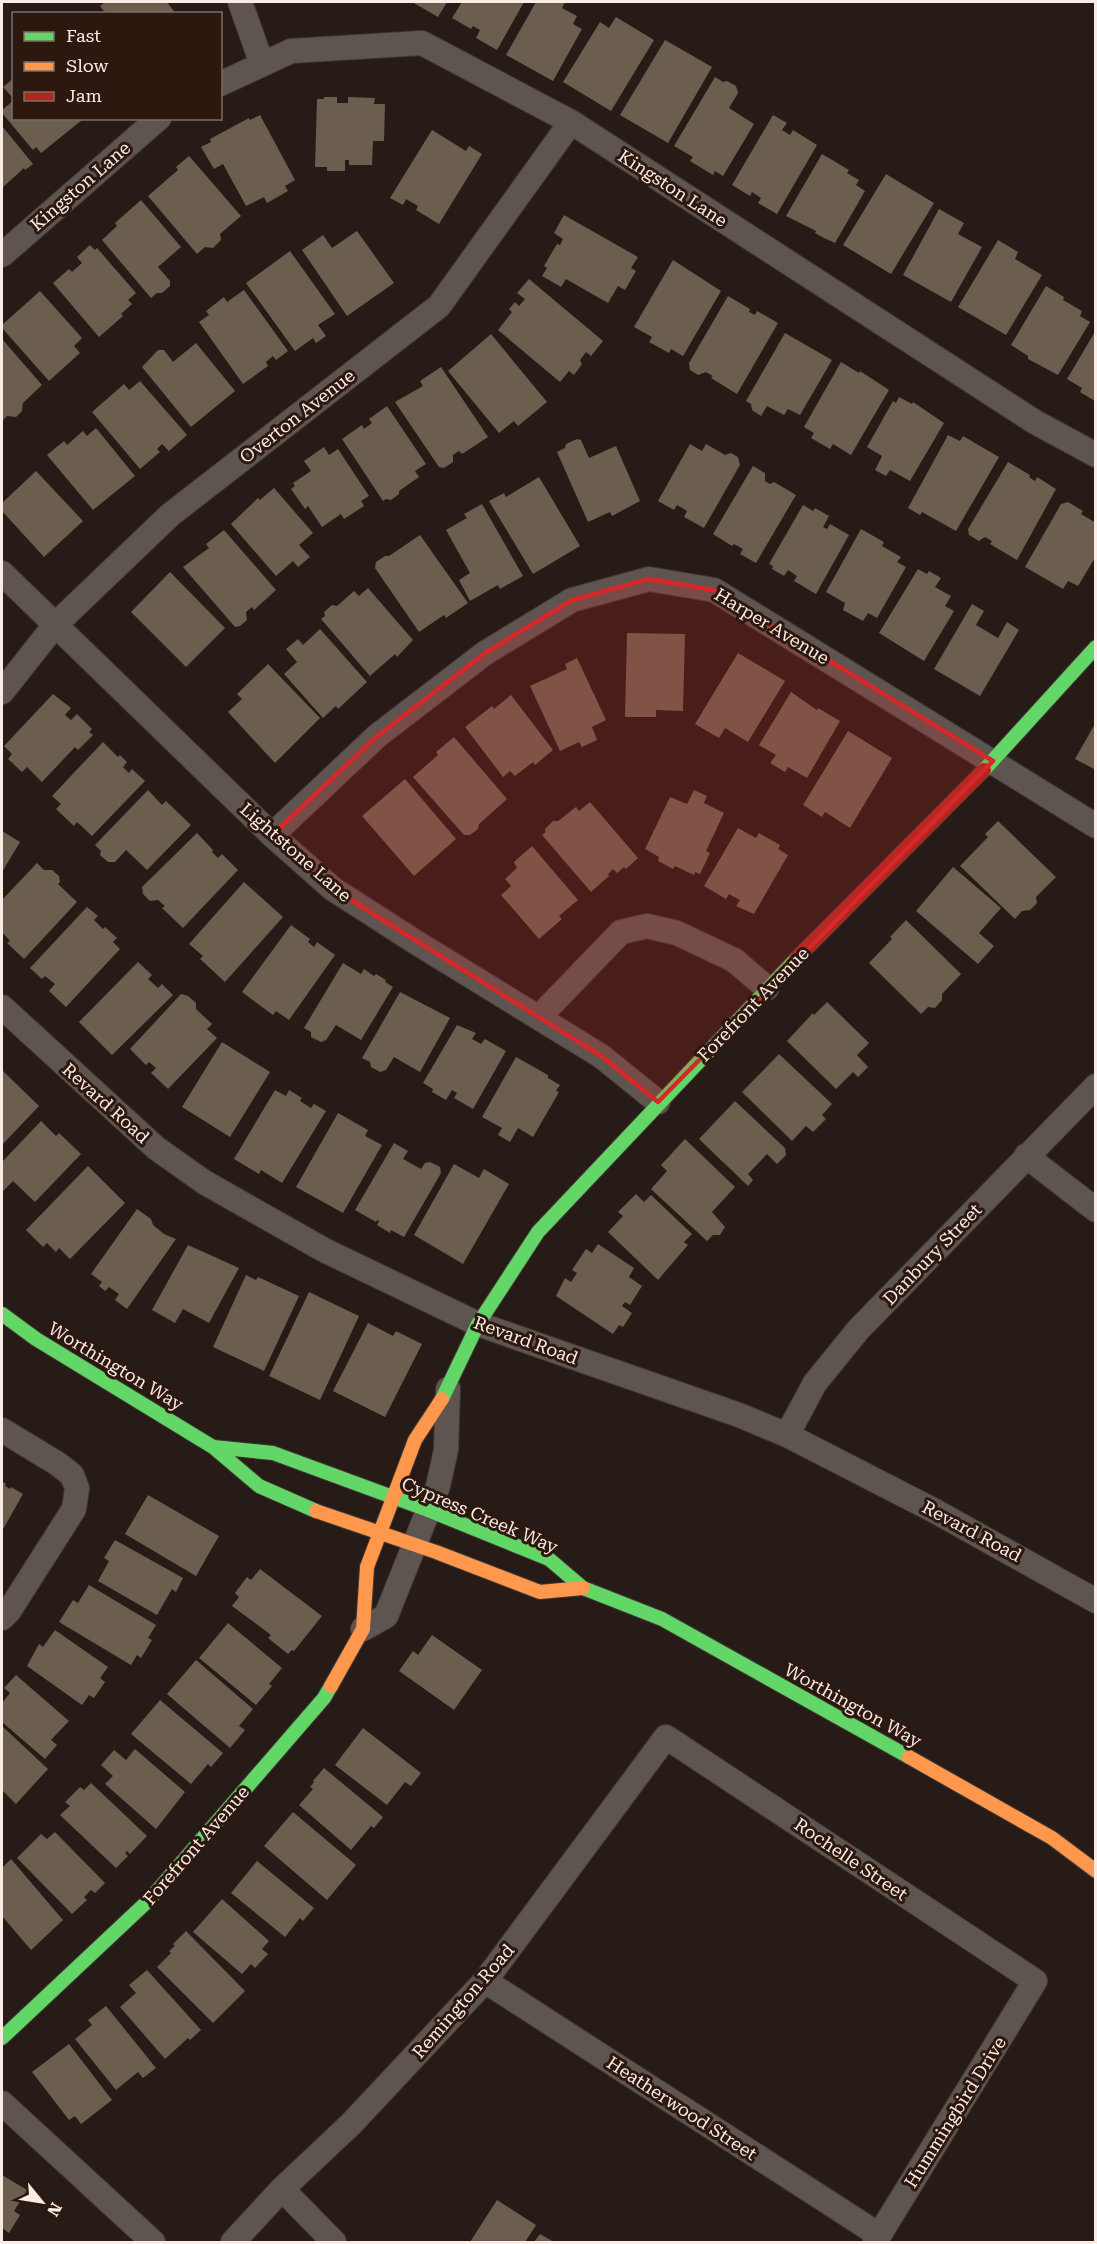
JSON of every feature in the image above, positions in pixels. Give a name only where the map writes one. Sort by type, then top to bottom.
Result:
[{"type":"street","points":[[240,2],[262,64]]},
{"type":"street","name":"Kingston Lane","points":[[222,83],[291,51],[422,43],[571,122],[1035,422],[1095,455]]},
{"type":"street","name":"Kingston Lane","points":[[2,255],[157,120]]},
{"type":"street","name":"Overton Avenue","points":[[2,692],[55,625],[170,515],[439,306],[571,122]]},
{"type":"street","name":"Lightstone Lane","points":[[2,573],[272,835],[333,889],[601,1056],[658,1102]]},
{"type":"street","name":"Harper Avenue","points":[[272,835],[377,736],[485,653],[572,600],[649,579],[714,590],[1095,826]]},
{"type":"street","name":"Forefront Avenue","points":[[2,2038],[150,1899],[324,1698],[363,1629],[367,1568],[415,1440],[448,1389],[478,1324],[538,1232],[767,988],[993,761],[1095,647]]},
{"type":"street","points":[[539,1017],[621,932],[647,926],[677,933],[734,960],[767,988]]},
{"type":"street","name":"Revard Road","points":[[2,1007],[156,1148],[204,1182],[324,1250],[478,1324],[728,1411],[787,1435],[935,1511],[1095,1601]]},
{"type":"street","name":"Danbury Street","points":[[787,1435],[815,1383],[858,1330],[1095,1086]]},
{"type":"street","points":[[1026,1156],[1095,1210]]},
{"type":"street","name":"Worthington Way","points":[[2,1314],[36,1339],[213,1447]]},
{"type":"street","name":"Forefront Avenue","points":[[363,1629],[386,1616],[438,1486],[446,1450],[448,1389]]},
{"type":"street","points":[[2,1430],[58,1464],[72,1475],[77,1488],[74,1509],[9,1611],[2,1618]]},
{"type":"street","points":[[213,1447],[259,1486],[329,1516],[540,1592],[583,1588]]},
{"type":"street","name":"Cypress Creek Way","points":[[213,1447],[273,1452],[428,1510],[549,1559],[583,1588]]},
{"type":"street","name":"Worthington Way","points":[[583,1588],[662,1619],[1052,1838],[1095,1871]]},
{"type":"street","name":"Remington Road","points":[[232,2242],[282,2188],[351,2124],[485,1982],[666,1737]]},
{"type":"street","name":"Rochelle Street","points":[[666,1737],[1035,1982]]},
{"type":"street","name":"Heatherwood Street","points":[[485,1982],[877,2239]]},
{"type":"street","name":"Hummingbird Drive","points":[[877,2239],[1035,1982]]},
{"type":"street","points":[[2,2103],[153,2242]]},
{"type":"street","points":[[282,2188],[334,2242]]},
{"type":"highlighted area","points":[[649,579],[714,590],[993,761],[658,1102],[601,1056],[333,889],[272,835],[377,736],[485,653],[572,600]]},
{"type":"building","points":[[105,2],[167,2],[174,12],[104,12],[100,6]]},
{"type":"building","points":[[412,2],[447,2],[438,17]]},
{"type":"building","points":[[462,2],[524,2],[497,50],[476,38],[480,30],[473,26],[471,29],[452,18]]},
{"type":"building","points":[[536,2],[565,2],[562,8],[577,16],[573,24],[582,29],[553,81],[506,55]]},
{"type":"building","points":[[616,17],[654,40],[611,111],[563,82],[600,22],[609,28]]},
{"type":"building","points":[[665,40],[712,67],[668,143],[620,115]]},
{"type":"building","points":[[715,77],[736,86],[738,93],[729,108],[754,124],[723,176],[715,171],[713,175],[690,161],[693,157],[674,146]]},
{"type":"building","points":[[12,80],[12,97],[3,87]]},
{"type":"building","points":[[324,97],[337,97],[337,103],[348,103],[348,97],[375,98],[374,104],[385,104],[384,141],[373,141],[372,165],[349,165],[349,160],[345,160],[345,171],[327,171],[327,167],[315,167],[317,99],[324,99]]},
{"type":"building","points":[[12,102],[12,120],[82,120],[41,153],[36,147],[33,150],[2,113],[2,110]]},
{"type":"building","points":[[260,115],[295,180],[285,186],[288,191],[267,203],[264,197],[246,206],[223,164],[214,169],[201,147],[211,142],[210,139],[249,118],[250,120]]},
{"type":"building","points":[[773,115],[787,123],[782,130],[790,135],[793,130],[817,145],[777,214],[758,203],[761,198],[752,192],[750,196],[732,185]]},
{"type":"building","points":[[2,126],[33,164],[25,170],[24,168],[2,188]]},
{"type":"building","points":[[432,130],[466,151],[469,146],[482,154],[439,224],[416,210],[418,206],[406,199],[403,205],[390,198]]},
{"type":"building","points":[[822,154],[849,170],[847,173],[859,180],[856,185],[865,191],[835,243],[786,216]]},
{"type":"building","points":[[189,156],[241,216],[220,234],[221,240],[213,248],[205,247],[197,254],[148,196],[178,170],[176,167]]},
{"type":"building","points":[[886,174],[934,203],[891,274],[843,245]]},
{"type":"building","points":[[141,200],[181,247],[158,267],[170,281],[170,286],[151,298],[102,240],[117,226],[115,223]]},
{"type":"building","points":[[939,209],[964,223],[958,234],[982,247],[951,302],[903,275]]},
{"type":"building","points":[[564,215],[638,257],[631,268],[636,271],[625,290],[618,286],[608,303],[566,279],[561,287],[542,276],[547,268],[544,266],[557,244],[560,245],[563,239],[554,233]]},
{"type":"building","points":[[357,231],[394,283],[347,316],[302,250],[323,235],[332,248]]},
{"type":"building","points":[[998,240],[1018,252],[1015,259],[1042,275],[1006,335],[958,307]]},
{"type":"building","points":[[90,245],[95,250],[97,248],[136,293],[128,300],[132,304],[121,314],[123,316],[99,337],[53,283],[69,269],[72,272],[82,263],[77,257]]},
{"type":"building","points":[[290,251],[335,314],[318,325],[326,336],[316,343],[313,338],[295,351],[246,283]]},
{"type":"building","points":[[673,260],[721,291],[683,356],[671,349],[669,353],[649,342],[652,337],[634,327]]},
{"type":"building","points":[[529,279],[603,341],[591,356],[586,352],[580,360],[582,364],[574,375],[569,371],[560,382],[498,330],[512,312],[509,309],[515,302],[519,306],[525,299],[517,293]]},
{"type":"building","points":[[1046,286],[1064,297],[1063,300],[1082,311],[1080,316],[1090,322],[1058,375],[1028,359],[1028,356],[1011,345]]},
{"type":"building","points":[[244,290],[288,351],[276,360],[273,356],[266,362],[268,366],[243,384],[199,322],[209,315],[206,311],[224,297],[227,302]]},
{"type":"building","points":[[40,291],[82,338],[74,346],[80,353],[49,381],[2,328],[2,325]]},
{"type":"building","points":[[728,296],[750,309],[749,312],[755,315],[757,311],[778,323],[737,394],[711,378],[713,376],[706,372],[698,375],[690,370],[689,363]]},
{"type":"building","points":[[1096,330],[1095,401],[1080,392],[1082,388],[1067,379]]},
{"type":"building","points":[[785,333],[832,360],[800,415],[788,409],[784,415],[767,406],[761,416],[752,410],[751,404],[746,401]]},
{"type":"building","points":[[491,334],[547,402],[518,426],[514,421],[499,433],[448,371]]},
{"type":"building","points":[[2,339],[42,385],[23,403],[22,411],[16,417],[7,416],[2,421]]},
{"type":"building","points":[[196,343],[235,391],[191,427],[142,367],[158,350],[164,350],[173,362]]},
{"type":"building","points":[[841,362],[889,390],[851,455],[833,444],[830,449],[811,438],[814,433],[804,427]]},
{"type":"building","points":[[441,367],[488,437],[462,454],[459,451],[453,455],[453,462],[444,468],[439,467],[395,402],[423,386],[420,381]]},
{"type":"building","points":[[140,381],[187,435],[169,451],[162,444],[157,449],[160,452],[140,469],[92,412],[124,384],[129,390]]},
{"type":"building","points":[[899,397],[912,404],[913,402],[944,423],[910,481],[890,470],[886,476],[875,470],[882,456],[867,447],[893,401],[896,403]]},
{"type":"building","points":[[387,406],[426,464],[415,471],[419,477],[399,491],[399,494],[391,500],[383,501],[342,439],[362,425],[364,429],[372,423],[369,419]]},
{"type":"building","points":[[96,428],[135,476],[93,510],[47,455],[64,441],[67,445],[83,431],[87,436]]},
{"type":"building","points":[[948,435],[960,441],[963,436],[999,457],[956,531],[922,512],[920,515],[908,508]]},
{"type":"building","points":[[577,439],[581,440],[589,458],[616,446],[640,501],[612,516],[610,512],[588,522],[557,452],[565,448],[566,444]]},
{"type":"building","points":[[690,444],[702,451],[706,444],[725,455],[731,453],[738,457],[740,465],[704,528],[684,517],[687,511],[677,505],[674,510],[658,501]]},
{"type":"building","points":[[324,447],[329,455],[338,449],[369,496],[361,501],[364,506],[344,519],[341,514],[322,527],[308,506],[305,509],[291,489],[295,486],[293,483],[311,471],[304,461]]},
{"type":"building","points":[[1008,462],[1030,475],[1029,477],[1035,481],[1037,477],[1056,489],[1017,560],[990,544],[992,541],[985,537],[979,541],[969,535],[968,529]]},
{"type":"building","points":[[753,466],[765,473],[765,481],[770,484],[774,482],[796,495],[756,563],[740,554],[743,549],[734,544],[732,546],[713,534]]},
{"type":"building","points":[[36,471],[83,521],[44,557],[2,511],[2,503]]},
{"type":"building","points":[[539,477],[580,546],[533,574],[489,501],[504,493],[506,497]]},
{"type":"building","points":[[274,488],[313,533],[299,545],[310,557],[298,567],[293,561],[276,576],[231,524],[258,498],[260,500]]},
{"type":"building","points":[[1068,502],[1083,511],[1081,514],[1096,523],[1096,556],[1078,586],[1068,581],[1063,589],[1025,567],[1061,504]]},
{"type":"building","points":[[482,504],[523,576],[500,589],[498,585],[470,601],[459,580],[470,573],[446,530],[467,518],[464,514]]},
{"type":"building","points":[[803,505],[813,511],[815,508],[829,516],[823,527],[827,529],[830,524],[849,535],[816,594],[794,581],[797,576],[788,570],[784,576],[772,569],[773,566],[769,564]]},
{"type":"building","points":[[861,529],[884,542],[882,546],[901,557],[897,562],[906,567],[877,618],[868,613],[863,621],[843,610],[845,603],[826,592]]},
{"type":"building","points":[[224,530],[276,590],[254,610],[252,607],[246,612],[247,620],[235,627],[183,567],[209,548],[206,544]]},
{"type":"building","points":[[420,535],[468,603],[446,618],[444,615],[419,632],[375,568],[376,562]]},
{"type":"building","points":[[918,569],[927,574],[929,571],[941,578],[935,587],[951,596],[945,606],[954,611],[924,661],[879,633]]},
{"type":"building","points":[[170,572],[225,628],[186,667],[131,612]]},
{"type":"building","points":[[368,588],[413,640],[397,657],[395,654],[370,676],[321,619],[325,616],[324,612],[332,605],[337,606],[354,591],[359,596]]},
{"type":"building","points":[[972,604],[984,611],[976,625],[998,638],[1007,622],[1019,630],[980,696],[934,669]]},
{"type":"building","points":[[320,629],[367,682],[338,709],[336,706],[323,718],[284,674],[297,662],[286,649],[298,639],[303,645]]},
{"type":"building","points":[[627,633],[685,634],[683,711],[656,710],[656,717],[625,717]]},
{"type":"building","points":[[738,653],[785,681],[748,742],[725,728],[719,738],[695,724]]},
{"type":"building","points":[[577,658],[606,720],[592,727],[597,740],[582,747],[579,742],[560,751],[530,686],[567,669],[565,664]]},
{"type":"building","points":[[268,664],[320,718],[275,763],[228,712],[242,699],[237,694]]},
{"type":"building","points":[[791,692],[817,710],[818,708],[840,721],[807,778],[788,767],[785,772],[770,763],[776,755],[759,745]]},
{"type":"building","points":[[53,694],[71,708],[65,715],[71,720],[77,714],[92,729],[89,732],[93,735],[78,750],[75,747],[42,782],[27,767],[22,772],[8,759],[12,754],[4,746]]},
{"type":"building","points":[[511,695],[553,750],[535,765],[533,762],[515,776],[510,771],[503,777],[465,727],[492,706],[494,709]]},
{"type":"building","points":[[1096,722],[1096,770],[1075,759]]},
{"type":"building","points":[[848,731],[892,758],[850,828],[825,812],[822,817],[803,805]]},
{"type":"building","points":[[454,737],[507,799],[470,835],[464,835],[413,777],[438,755],[436,752]]},
{"type":"building","points":[[103,742],[118,757],[120,755],[127,762],[123,767],[129,773],[132,769],[145,781],[92,836],[77,822],[74,826],[56,809],[61,804],[52,796]]},
{"type":"building","points":[[405,779],[456,839],[414,876],[362,816]]},
{"type":"building","points":[[148,790],[162,805],[166,801],[191,825],[147,870],[126,850],[115,862],[108,862],[100,855],[101,851],[95,845]]},
{"type":"building","points":[[694,790],[707,796],[704,803],[724,813],[706,851],[710,853],[700,874],[695,872],[694,875],[675,866],[673,869],[658,861],[659,857],[645,849],[670,797],[687,804]]},
{"type":"building","points":[[590,802],[638,858],[626,869],[624,867],[617,873],[613,869],[608,874],[609,876],[591,892],[542,835],[553,821],[558,821],[576,807],[579,811]]},
{"type":"building","points":[[998,821],[1056,877],[1036,897],[1037,903],[1030,910],[1022,911],[1015,919],[960,866],[988,837],[985,834]]},
{"type":"building","points":[[738,828],[756,838],[759,833],[780,845],[778,849],[788,855],[754,914],[736,906],[740,900],[729,894],[726,899],[704,886]]},
{"type":"building","points":[[2,831],[20,842],[2,872]]},
{"type":"building","points":[[197,833],[218,858],[222,854],[238,870],[183,928],[162,908],[165,906],[158,900],[150,901],[143,894],[142,887]]},
{"type":"building","points":[[532,846],[578,900],[559,916],[562,919],[539,939],[501,895],[511,886],[505,879],[517,868],[514,862]]},
{"type":"building","points":[[37,863],[44,870],[52,870],[59,876],[58,884],[77,902],[24,959],[7,943],[10,941],[2,932],[2,900]]},
{"type":"building","points":[[953,867],[1001,908],[979,933],[994,946],[978,964],[916,911]]},
{"type":"building","points":[[244,882],[283,917],[225,982],[200,959],[203,956],[189,944]]},
{"type":"building","points":[[87,907],[98,916],[94,920],[117,938],[113,942],[120,949],[66,1007],[49,991],[55,984],[45,976],[42,979],[30,968]]},
{"type":"building","points":[[906,920],[961,974],[942,994],[942,1000],[935,1008],[928,1007],[921,1014],[869,963]]},
{"type":"building","points":[[291,925],[310,939],[308,942],[314,947],[317,942],[335,955],[289,1020],[276,1011],[273,1015],[242,992]]},
{"type":"building","points":[[138,962],[152,975],[148,979],[158,988],[162,984],[173,995],[112,1055],[79,1022]]},
{"type":"building","points":[[343,963],[361,974],[364,969],[374,976],[376,974],[393,987],[361,1040],[336,1025],[326,1040],[321,1042],[311,1037],[311,1032],[304,1028]]},
{"type":"building","points":[[400,992],[450,1018],[420,1072],[394,1057],[386,1070],[380,1072],[362,1058]]},
{"type":"building","points":[[181,994],[188,996],[196,1003],[196,1009],[212,1024],[207,1029],[217,1038],[168,1089],[151,1073],[156,1068],[149,1062],[146,1065],[130,1049]]},
{"type":"building","points":[[827,1002],[869,1043],[857,1055],[868,1067],[858,1077],[853,1072],[836,1089],[787,1041],[813,1013],[814,1015]]},
{"type":"building","points":[[457,1025],[476,1033],[472,1039],[481,1044],[485,1039],[506,1051],[473,1109],[454,1098],[457,1093],[452,1090],[446,1100],[432,1092],[433,1089],[423,1083]]},
{"type":"building","points":[[222,1042],[270,1072],[230,1137],[182,1107]]},
{"type":"building","points":[[779,1054],[832,1104],[822,1115],[826,1119],[813,1132],[806,1126],[792,1141],[742,1092]]},
{"type":"building","points":[[516,1057],[548,1075],[548,1078],[560,1085],[556,1091],[559,1092],[533,1137],[518,1128],[510,1142],[498,1135],[502,1128],[482,1117]]},
{"type":"building","points":[[2,1070],[39,1106],[2,1145]]},
{"type":"building","points":[[275,1090],[286,1096],[289,1090],[302,1098],[300,1101],[311,1108],[314,1104],[326,1111],[282,1183],[261,1170],[259,1174],[234,1159]]},
{"type":"building","points":[[735,1101],[785,1148],[786,1155],[777,1164],[767,1154],[748,1174],[753,1180],[748,1186],[699,1139]]},
{"type":"building","points":[[338,1113],[368,1130],[365,1136],[382,1145],[343,1213],[296,1187]]},
{"type":"building","points":[[41,1121],[56,1136],[59,1133],[81,1154],[35,1202],[13,1181],[2,1192],[2,1162]]},
{"type":"building","points":[[685,1139],[735,1187],[712,1212],[725,1227],[720,1235],[713,1235],[707,1241],[651,1189],[667,1171],[661,1165]]},
{"type":"building","points":[[394,1143],[408,1151],[403,1159],[421,1169],[425,1163],[430,1162],[440,1167],[441,1173],[404,1237],[391,1230],[390,1233],[377,1225],[379,1221],[376,1222],[355,1210]]},
{"type":"building","points":[[454,1164],[479,1178],[484,1169],[509,1184],[463,1264],[414,1235]]},
{"type":"building","points":[[88,1166],[125,1203],[70,1259],[59,1248],[56,1252],[47,1243],[43,1247],[26,1230]]},
{"type":"building","points":[[636,1194],[644,1202],[651,1195],[692,1234],[684,1242],[688,1245],[658,1280],[608,1232],[623,1216],[618,1212]]},
{"type":"building","points":[[137,1209],[151,1219],[153,1225],[164,1234],[176,1239],[127,1309],[115,1300],[119,1294],[109,1287],[105,1291],[99,1286],[102,1282],[91,1274]]},
{"type":"building","points":[[598,1244],[634,1268],[629,1277],[642,1286],[630,1305],[625,1302],[622,1306],[632,1313],[623,1327],[619,1325],[613,1334],[556,1296],[565,1278],[571,1282],[577,1273],[572,1270],[586,1249],[592,1253]]},
{"type":"building","points":[[188,1245],[239,1268],[209,1323],[183,1309],[175,1323],[152,1310]]},
{"type":"building","points":[[246,1275],[256,1280],[258,1277],[299,1296],[264,1371],[213,1347]]},
{"type":"building","points":[[309,1292],[359,1316],[320,1400],[269,1376]]},
{"type":"building","points":[[368,1323],[393,1336],[396,1331],[422,1344],[385,1417],[333,1391]]},
{"type":"building","points":[[2,1481],[6,1484],[5,1486],[23,1494],[2,1531]]},
{"type":"building","points":[[148,1495],[219,1536],[196,1576],[125,1534]]},
{"type":"building","points":[[115,1540],[183,1578],[176,1592],[172,1589],[157,1615],[98,1581],[109,1561],[104,1558]]},
{"type":"building","points":[[260,1569],[322,1616],[294,1651],[288,1654],[268,1638],[271,1635],[232,1606],[239,1597],[235,1593],[247,1577],[251,1580]]},
{"type":"building","points":[[89,1585],[156,1625],[148,1638],[152,1640],[141,1658],[137,1655],[131,1665],[59,1622],[73,1600],[78,1603]]},
{"type":"building","points":[[228,1623],[282,1668],[269,1684],[272,1686],[256,1705],[199,1658]]},
{"type":"building","points":[[55,1630],[108,1667],[100,1678],[105,1682],[94,1698],[89,1695],[82,1705],[27,1666],[39,1644],[43,1647]]},
{"type":"building","points":[[432,1635],[482,1670],[454,1710],[399,1671],[413,1651],[418,1655]]},
{"type":"building","points":[[196,1660],[253,1709],[239,1726],[245,1730],[230,1748],[167,1694]]},
{"type":"building","points":[[16,1675],[69,1721],[51,1740],[57,1745],[45,1759],[2,1722],[2,1703],[10,1693],[4,1688]]},
{"type":"building","points":[[160,1700],[223,1753],[211,1767],[208,1764],[191,1784],[131,1734]]},
{"type":"building","points":[[2,1726],[48,1769],[16,1804],[2,1790]]},
{"type":"building","points":[[363,1728],[421,1773],[411,1786],[405,1782],[387,1805],[335,1765]]},
{"type":"building","points":[[135,1749],[185,1792],[156,1829],[105,1784],[113,1776],[101,1765],[114,1750],[126,1760]]},
{"type":"building","points":[[324,1768],[383,1817],[374,1828],[371,1826],[351,1850],[299,1805],[313,1789],[310,1787],[313,1781]]},
{"type":"building","points":[[91,1783],[147,1836],[130,1854],[127,1851],[125,1853],[128,1856],[116,1868],[60,1815],[70,1806],[65,1802],[80,1787],[84,1790]]},
{"type":"building","points":[[293,1812],[356,1865],[327,1900],[264,1846]]},
{"type":"building","points":[[55,1832],[105,1883],[95,1893],[91,1890],[84,1897],[87,1900],[72,1914],[17,1858],[41,1834],[47,1839]]},
{"type":"building","points":[[11,1859],[63,1920],[31,1950],[2,1916],[2,1868]]},
{"type":"building","points":[[257,1861],[314,1908],[303,1921],[300,1918],[285,1937],[231,1893]]},
{"type":"building","points":[[222,1899],[269,1941],[262,1949],[268,1954],[255,1968],[251,1964],[242,1974],[193,1932]]},
{"type":"building","points":[[186,1931],[245,1991],[213,2023],[157,1967],[171,1953],[169,1951],[175,1946],[173,1944]]},
{"type":"building","points":[[147,1970],[201,2030],[190,2040],[188,2038],[165,2059],[120,2007],[136,1993],[129,1985]]},
{"type":"building","points":[[106,2006],[156,2068],[143,2078],[138,2072],[116,2090],[75,2039],[92,2025],[88,2020]]},
{"type":"building","points":[[69,2044],[112,2100],[81,2124],[75,2116],[69,2120],[32,2072]]},
{"type":"building","points":[[2,2175],[27,2190],[14,2211],[20,2215],[9,2233],[2,2228]]},
{"type":"building","points":[[497,2200],[536,2225],[525,2242],[470,2242]]},
{"type":"building","points":[[540,2234],[554,2242],[534,2242]]},
{"type":"traffic: fast","points":[[984,770],[1096,647]]},
{"type":"traffic: fast","points":[[442,1399],[478,1324],[538,1232],[796,959]]},
{"type":"traffic: fast","points":[[2,1314],[36,1339],[213,1447],[259,1486],[316,1511]]},
{"type":"traffic: fast","points":[[213,1447],[273,1453],[428,1510],[549,1559],[583,1588],[662,1619],[909,1757]]},
{"type":"traffic: fast","points":[[2,2038],[150,1899],[324,1698],[331,1686]]},
{"type":"traffic: slow","points":[[331,1686],[363,1629],[367,1567],[415,1440],[442,1399]]},
{"type":"traffic: slow","points":[[316,1511],[436,1552],[540,1592],[583,1588]]},
{"type":"traffic: slow","points":[[909,1757],[1052,1838],[1096,1871]]},
{"type":"traffic: jam","points":[[796,959],[984,770]]}]
